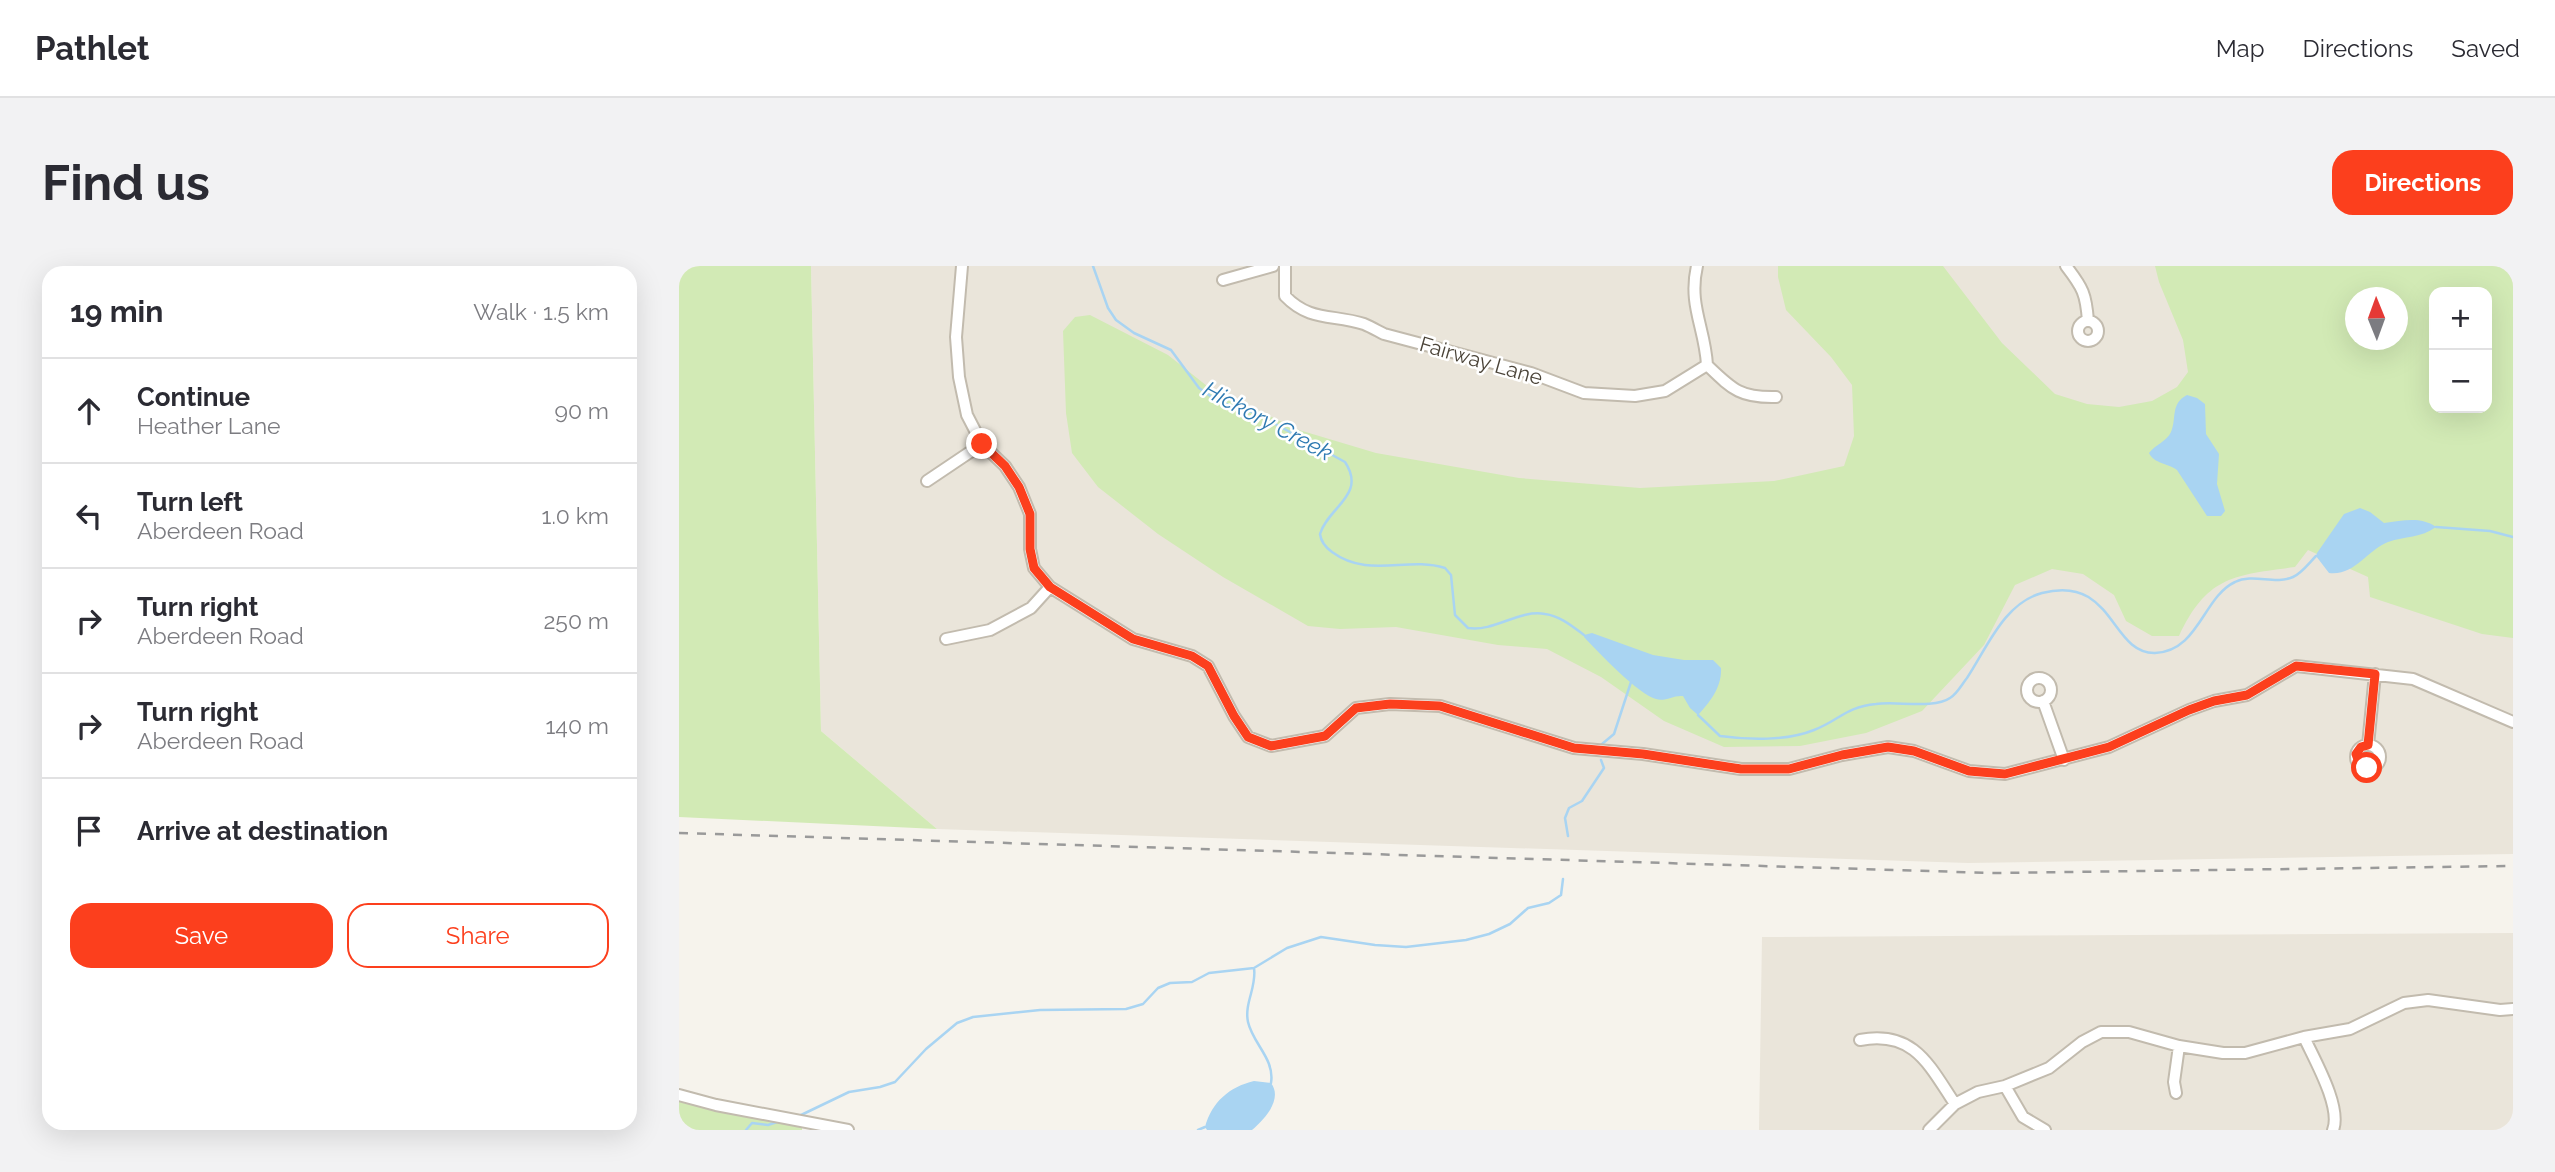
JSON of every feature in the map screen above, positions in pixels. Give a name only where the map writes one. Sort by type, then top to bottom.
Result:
[{"type":"street","points":[[962,266],[956,337],[959,377],[967,415],[982,444],[1005,466],[1019,487],[1030,514],[1030,549],[1034,568],[1050,587],[1133,639],[1192,656],[1208,666],[1248,737],[1271,746],[1325,736],[1356,708],[1390,704],[1440,706],[1574,748],[1643,754],[1741,769],[1789,769],[1842,755],[1888,747],[1914,751],[1969,771],[2005,774],[2109,747],[2189,710],[2214,701],[2247,695],[2296,666],[2413,679],[2513,722]]},
{"type":"street","points":[[1223,280],[1273,266]]},
{"type":"street","name":"Fairway Lane","points":[[1285,266],[1285,296],[1296,307],[1312,314],[1361,323],[1384,334],[1531,373],[1584,393],[1635,396],[1665,391],[1707,365]]},
{"type":"street","points":[[1697,266],[1693,285],[1697,318],[1707,351],[1707,365],[1733,390],[1754,398],[1776,397]]},
{"type":"street","points":[[2066,266],[2087,298],[2088,321]]},
{"type":"street","points":[[927,481],[982,444]]},
{"type":"street","points":[[946,639],[990,630],[1031,608],[1050,587]]},
{"type":"street","points":[[2368,745],[2375,674]]},
{"type":"street","points":[[2043,701],[2064,760]]},
{"type":"street","points":[[1929,1130],[1955,1104],[1977,1092],[2005,1086],[2049,1068],[2082,1042],[2101,1032],[2129,1032],[2179,1046],[2223,1053],[2245,1053],[2304,1037],[2350,1029],[2403,1003],[2428,1000],[2500,1010],[2513,1009]]},
{"type":"street","points":[[1860,1040],[1877,1037],[1906,1043],[1926,1060],[1955,1104]]},
{"type":"street","points":[[2304,1037],[2327,1089],[2338,1129]]},
{"type":"street","points":[[2176,1093],[2174,1082],[2179,1046]]},
{"type":"street","points":[[2005,1086],[2023,1117],[2045,1130]]},
{"type":"street","points":[[679,1095],[716,1105],[848,1130]]},
{"type":"shaded area","points":[[811,266],[2513,266],[2513,854],[1968,863],[937,829],[821,731]]},
{"type":"shaded area","points":[[2513,933],[2513,1130],[1759,1130],[1762,937]]},
{"type":"green space","points":[[679,266],[811,266],[821,731],[937,829],[679,817]]},
{"type":"green space","points":[[1778,266],[1943,266],[2002,343],[2055,394],[2087,404],[2119,407],[2152,401],[2177,387],[2188,372],[2183,340],[2155,266],[2513,266],[2513,638],[2482,634],[2370,597],[2368,577],[2308,550],[2295,567],[2239,577],[2212,590],[2200,601],[2179,636],[2152,636],[2126,621],[2114,595],[2083,574],[2052,569],[2015,585],[1984,645],[1922,711],[1866,733],[1800,746],[1724,747],[1664,721],[1601,677],[1547,649],[1498,645],[1396,627],[1340,629],[1308,626],[1223,577],[1158,534],[1098,487],[1072,453],[1066,413],[1063,331],[1075,317],[1090,315],[1168,355],[1207,386],[1299,430],[1376,453],[1519,478],[1640,488],[1774,481],[1844,466],[1854,436],[1852,385],[1831,357],[1786,310]]},
{"type":"green space","points":[[679,1095],[802,1123],[802,1130],[679,1130]]},
{"type":"water","points":[[2187,395],[2205,404],[2206,434],[2219,454],[2217,484],[2225,511],[2221,516],[2207,516],[2177,470],[2154,459],[2149,453],[2169,435],[2176,407]]},
{"type":"water","points":[[2360,508],[2384,523],[2418,520],[2436,527],[2419,535],[2388,542],[2346,571],[2329,573],[2316,556],[2317,553],[2344,514]]},
{"type":"water","points":[[1592,633],[1653,655],[1684,660],[1713,660],[1721,668],[1717,688],[1698,715],[1683,696],[1659,700],[1649,696],[1619,672],[1584,637]]},
{"type":"water","points":[[1254,1081],[1271,1083],[1274,1089],[1274,1102],[1262,1120],[1252,1130],[1207,1130],[1205,1127],[1208,1118],[1217,1103],[1237,1087]]},
{"type":"waterway","name":"Hickory Creek","points":[[1093,266],[1108,308],[1116,320],[1134,333],[1171,350],[1199,388],[1219,402],[1255,413],[1345,462],[1351,473],[1349,492],[1320,534],[1324,544],[1332,552],[1346,560],[1374,566],[1417,564],[1445,568],[1451,575],[1455,615],[1468,628],[1488,627],[1535,613],[1556,617],[1584,635]]},
{"type":"waterway","name":"Hickory Creek","points":[[2436,527],[2490,531],[2513,537]]},
{"type":"waterway","name":"Hickory Creek","points":[[1698,715],[1720,736],[1768,739],[1803,734],[1866,706],[1943,701],[1959,689],[2007,616],[2029,598],[2042,593],[2066,590],[2084,594],[2098,604],[2128,641],[2140,650],[2155,653],[2170,650],[2191,634],[2224,589],[2242,580],[2279,580],[2293,577],[2316,556]]},
{"type":"waterway","points":[[1602,744],[1614,734],[1631,682]]},
{"type":"waterway","points":[[1568,836],[1565,818],[1569,808],[1582,801],[1604,768],[1601,760]]},
{"type":"waterway","points":[[799,1116],[849,1092],[895,1082],[926,1049],[957,1023],[973,1017],[1040,1010],[1126,1009],[1143,1004],[1158,988],[1170,983],[1192,982],[1209,973],[1254,968],[1287,948],[1321,937],[1406,947],[1466,940],[1489,934],[1510,924],[1528,908],[1549,903],[1561,895],[1563,879]]},
{"type":"waterway","points":[[1254,968],[1248,1022],[1270,1066],[1271,1083]]},
{"type":"waterway","points":[[746,1130],[752,1123],[768,1125],[777,1122]]},
{"type":"waterway","points":[[1198,1130],[1205,1127]]},
{"type":"railway","points":[[679,833],[1993,873],[2513,866]]},
{"type":"route","points":[[982,444],[1005,466],[1019,487],[1030,514],[1030,549],[1034,568],[1050,587],[1133,639],[1192,656],[1208,666],[1248,737],[1271,746],[1325,736],[1356,708],[1390,704],[1440,706],[1574,748],[1643,754],[1741,769],[1789,769],[1842,755],[1888,747],[1914,751],[1969,771],[2005,774],[2109,747],[2189,710],[2214,701],[2247,695],[2296,666],[2375,674],[2368,745],[2361,747],[2356,754],[2357,762],[2367,768]]}]
